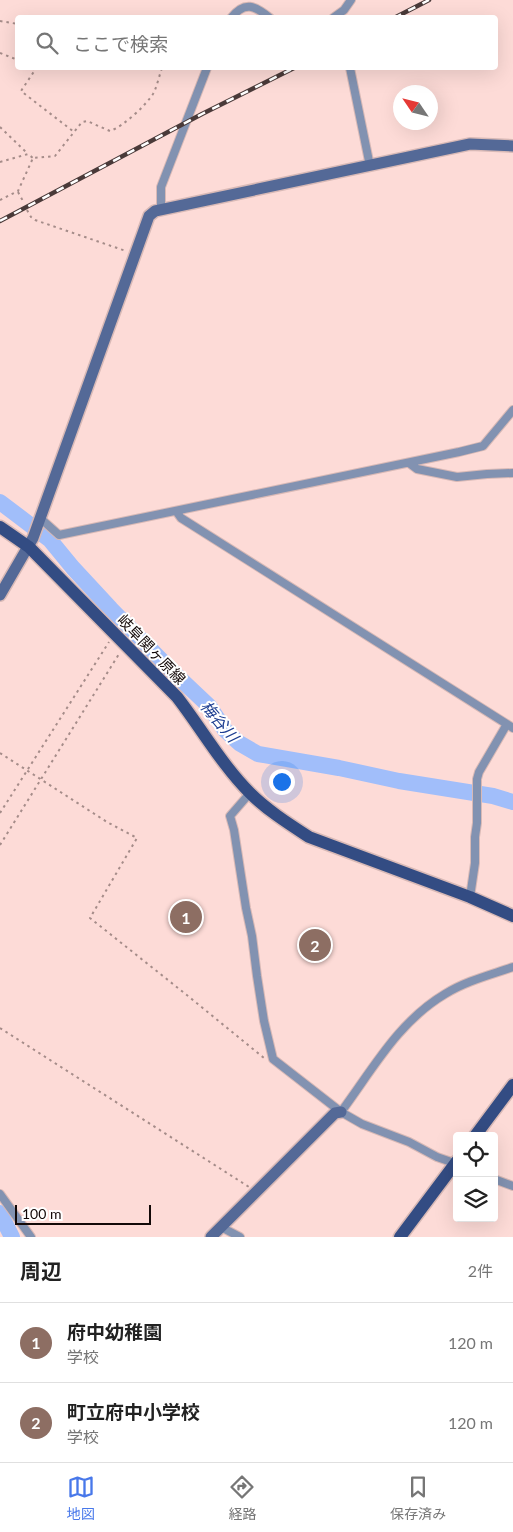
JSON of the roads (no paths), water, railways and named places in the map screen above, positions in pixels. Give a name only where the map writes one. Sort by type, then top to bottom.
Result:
[{"type":"main road","name":"岐阜関ヶ原線","points":[[0,527],[31,543],[114,634],[176,697],[250,793],[289,825],[309,837],[470,897],[513,916]]},
{"type":"main road","points":[[478,1132],[513,1085]]},
{"type":"main road","points":[[400,1237],[453,1167]]},
{"type":"street","points":[[337,15],[344,10],[351,0]]},
{"type":"street","points":[[233,15],[236,11],[251,6],[258,8],[266,15]]},
{"type":"street","points":[[161,209],[161,187],[206,70]]},
{"type":"street","points":[[350,70],[370,166]]},
{"type":"street","points":[[0,594],[31,543],[149,216],[154,211],[470,144],[513,146]]},
{"type":"street","points":[[39,520],[59,536],[483,446],[513,410]]},
{"type":"street","points":[[409,463],[417,469],[457,477],[513,473]]},
{"type":"street","points":[[176,511],[181,518],[510,726],[479,772],[477,779],[478,823],[470,897]]},
{"type":"street","points":[[250,793],[230,816],[252,936],[264,1021],[273,1059],[341,1112],[362,1124],[409,1142],[437,1158],[453,1162]]},
{"type":"street","points":[[212,1237],[328,1120],[336,1113],[341,1112],[379,1057],[399,1032],[424,1008],[463,985],[513,966]]},
{"type":"street","points":[[498,1180],[513,1186]]},
{"type":"street","points":[[0,1194],[31,1237]]},
{"type":"street","points":[[221,1227],[240,1237]]},
{"type":"waterway","name":"梅谷川","points":[[0,502],[50,540],[111,609],[209,706],[225,730],[239,743],[258,754],[399,781],[493,796],[513,802]]},
{"type":"waterway","points":[[0,1213],[12,1237]]},
{"type":"railway","points":[[400,15],[429,0]]},
{"type":"railway","points":[[0,221],[202,114],[290,70]]},
{"type":"place","name":"府中幼稚園","points":[[186,917]]},
{"type":"place","name":"町立府中小学校","points":[[315,945]]}]
